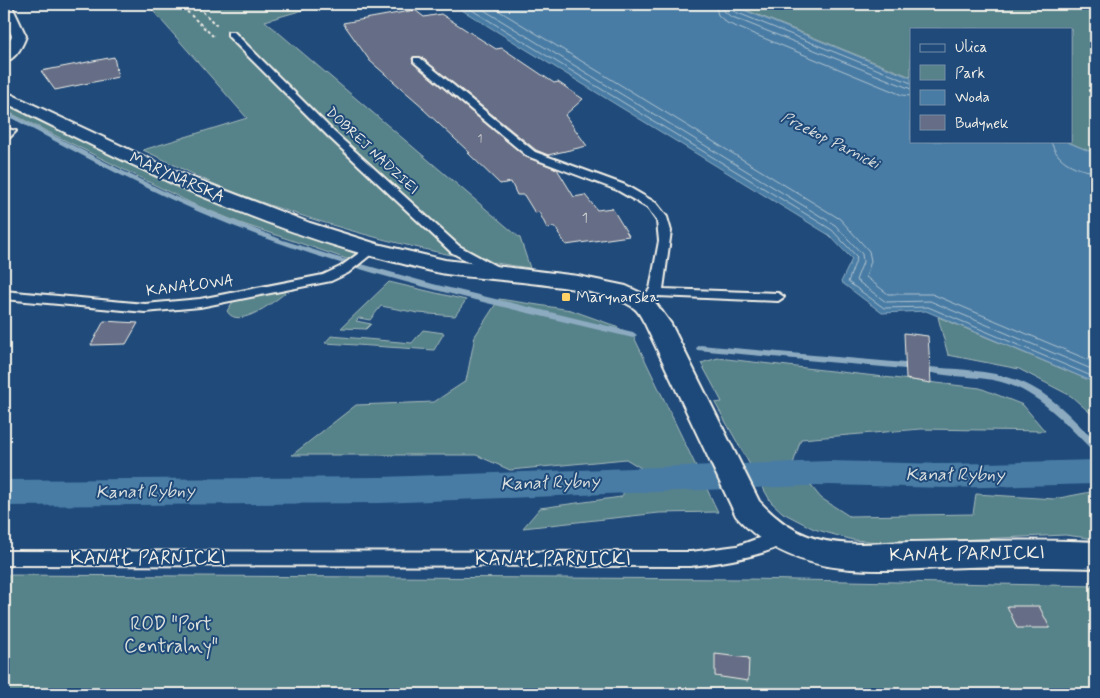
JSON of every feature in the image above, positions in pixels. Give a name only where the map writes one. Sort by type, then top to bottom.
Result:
[{"type":"street","points":[[4,4],[19,36],[14,47],[4,57]]},
{"type":"street","name":"MARYNARSKA","points":[[4,96],[196,188],[366,253],[445,267],[600,287],[627,294],[651,305]]},
{"type":"street","points":[[651,305],[740,495],[757,520],[780,537]]},
{"type":"street","name":"KANAŁ PARNICKI","points":[[780,537],[798,546],[840,555],[1019,553],[1096,555]]},
{"type":"lane","name":"DOBREJ NADZIEI","points":[[231,34],[331,134],[455,248],[504,275]]},
{"type":"lane","points":[[417,60],[531,154],[545,162],[614,185],[641,198],[654,208],[661,216],[665,240],[651,305],[778,297]]},
{"type":"lane","name":"KANAŁOWA","points":[[4,295],[130,307],[175,307],[310,283],[344,270],[366,253]]},
{"type":"lane","name":"KANAŁ PARNICKI","points":[[4,558],[691,559],[730,556],[756,549],[780,537]]},
{"type":"path","points":[[195,4],[219,27],[231,34]]},
{"type":"green space","points":[[147,4],[340,4],[317,6],[265,21],[520,238],[530,268],[455,256],[344,229],[272,206],[224,188],[143,150],[247,118]]},
{"type":"green space","points":[[731,4],[1096,4],[1096,154],[1068,142],[1072,142],[1072,28],[910,28],[910,77]]},
{"type":"green space","points":[[4,104],[180,189],[284,229],[359,255],[350,260],[240,223],[191,203],[4,110]]},
{"type":"green space","points":[[389,282],[466,300],[455,316],[418,313],[381,306],[370,320],[359,318],[356,321],[371,324],[366,329],[341,328]]},
{"type":"green space","points":[[290,289],[249,316],[240,318],[232,316],[227,311],[234,300]]},
{"type":"green space","points":[[499,299],[571,310],[610,324],[633,335],[718,512],[659,513],[523,528],[540,508],[621,497],[641,468],[626,459],[510,470],[476,455],[292,455],[356,405],[434,402],[466,381],[475,336]]},
{"type":"green space","points":[[938,317],[1096,383],[1096,418],[1071,396],[1019,369],[948,355]]},
{"type":"green space","points":[[423,330],[444,333],[434,350],[325,343],[331,336],[412,343]]},
{"type":"green space","points":[[718,358],[980,388],[1023,405],[1045,431],[921,429],[801,439],[793,464],[821,498],[849,516],[973,514],[976,494],[1054,499],[1096,491],[1096,539],[1065,535],[894,543],[853,540],[814,529],[783,513],[771,502],[715,403],[722,402],[701,363]]},
{"type":"green space","name":"ROD \"Port Centralny\"","points":[[4,575],[748,579],[1096,586],[1096,694],[4,694]]},
{"type":"water","name":"Przekop Parnicki","points":[[452,4],[729,4],[910,78],[910,142],[1067,142],[1096,154],[1096,383],[926,311],[882,313],[841,282],[852,259],[829,235]]},
{"type":"building","points":[[415,10],[424,17],[441,14],[496,49],[502,48],[554,83],[558,82],[583,99],[565,115],[587,146],[548,155],[536,150],[421,57],[412,58],[413,63],[526,157],[557,169],[574,197],[585,195],[597,210],[612,208],[629,236],[566,245],[555,227],[547,228],[539,212],[535,213],[524,195],[517,195],[511,182],[500,184],[422,108],[424,108],[370,61],[343,23]]},
{"type":"building","points":[[114,57],[118,77],[55,90],[41,71]]},
{"type":"building","points":[[104,321],[138,323],[126,344],[91,345]]},
{"type":"building","points":[[904,333],[928,336],[931,383],[906,379]]},
{"type":"building","points":[[1007,606],[1039,606],[1050,628],[1017,628]]},
{"type":"building","points":[[715,654],[749,658],[748,681],[715,676]]},
{"type":"waterway","points":[[4,112],[174,198],[232,223],[281,241],[330,258],[431,286],[633,335]]},
{"type":"waterway","points":[[700,348],[905,366]]},
{"type":"waterway","points":[[930,370],[994,377],[1029,389],[1056,409],[1096,448]]},
{"type":"waterway","name":"Kanał Rybny","points":[[4,493],[381,490],[829,473],[947,476],[1096,472]]},
{"type":"place","name":"Marynarska","points":[[566,297]]}]
